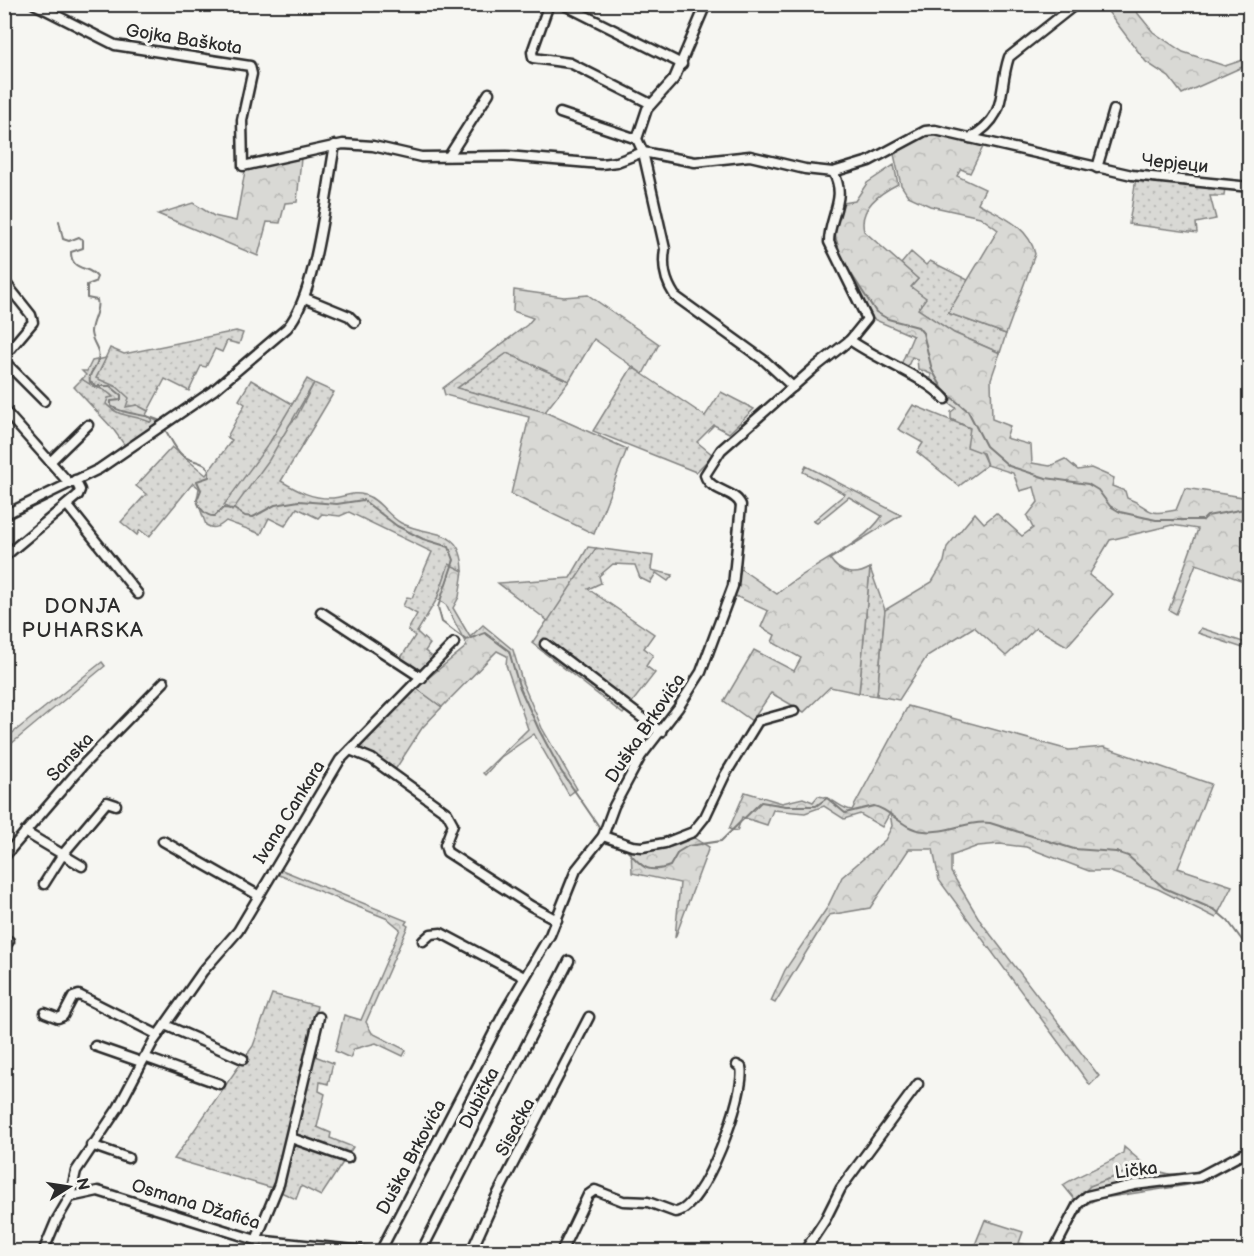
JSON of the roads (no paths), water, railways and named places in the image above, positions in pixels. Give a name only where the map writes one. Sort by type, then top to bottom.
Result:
[{"type":"street","name":"Gojka Baškota","points":[[34,4],[115,45],[250,66],[252,74],[242,120],[243,166],[335,145]]},
{"type":"street","points":[[549,4],[532,52],[533,58],[570,63],[651,104]]},
{"type":"street","points":[[562,4],[681,64]]},
{"type":"street","points":[[636,139],[651,104],[674,79],[706,4]]},
{"type":"street","points":[[970,138],[987,125],[997,112],[1005,87],[1009,57],[1076,4]]},
{"type":"street","points":[[450,156],[489,93]]},
{"type":"street","points":[[1097,168],[1114,110]]},
{"type":"street","points":[[560,113],[636,139],[643,152],[665,249],[663,265],[671,291],[765,361],[793,387]]},
{"type":"street","name":"Черјеци","points":[[833,172],[869,161],[925,131],[945,131],[1097,168],[1173,181],[1250,187]]},
{"type":"street","points":[[4,515],[99,469],[145,438],[240,369],[296,318],[305,298],[335,145],[373,146],[421,157],[507,156],[602,164],[617,162],[643,152],[695,162],[750,156],[805,169],[833,172]]},
{"type":"street","name":"Duška Brkovića","points":[[380,1251],[524,977],[557,920],[576,870],[603,836],[625,784],[641,756],[661,732],[701,672],[733,586],[741,501],[709,483],[706,472],[721,450],[850,340],[867,319],[829,242],[839,205],[840,192],[833,172]]},
{"type":"street","points":[[4,281],[31,315],[33,322],[5,353],[4,361],[44,401]]},
{"type":"street","points":[[305,298],[349,316],[355,322]]},
{"type":"street","points":[[850,340],[874,357],[934,386],[945,399]]},
{"type":"street","points":[[4,410],[50,462],[72,481],[79,493],[4,557]]},
{"type":"street","points":[[50,462],[88,425]]},
{"type":"street","points":[[67,504],[138,594]]},
{"type":"street","points":[[321,612],[422,678]]},
{"type":"street","name":"Ivana Cankara","points":[[70,1197],[76,1171],[91,1145],[118,1108],[142,1059],[203,971],[238,931],[340,760],[454,643]]},
{"type":"street","points":[[545,644],[661,732]]},
{"type":"street","name":"Sanska","points":[[4,857],[84,764],[164,682]]},
{"type":"street","points":[[603,836],[642,847],[665,843],[693,832],[705,817],[722,781],[758,721],[794,711]]},
{"type":"street","points":[[350,750],[372,759],[447,813],[453,824],[445,845],[448,853],[557,920]]},
{"type":"street","points":[[44,884],[63,854],[107,802],[116,805]]},
{"type":"street","points":[[24,832],[82,866]]},
{"type":"street","points":[[163,841],[258,895]]},
{"type":"street","points":[[423,941],[430,933],[441,933],[524,977]]},
{"type":"street","name":"Dubička","points":[[421,1251],[568,961]]},
{"type":"street","points":[[45,1013],[58,1018],[63,1016],[73,996],[79,995],[158,1035]]},
{"type":"street","points":[[256,1240],[279,1184],[319,1017]]},
{"type":"street","name":"Sisačka","points":[[471,1251],[494,1201],[589,1017]]},
{"type":"street","points":[[165,1025],[243,1059]]},
{"type":"street","points":[[96,1046],[220,1084]]},
{"type":"street","points":[[561,1251],[588,1195],[595,1190],[623,1201],[648,1202],[675,1212],[690,1205],[718,1156],[740,1094],[743,1077],[741,1067],[737,1065]]},
{"type":"street","points":[[804,1251],[825,1220],[841,1188],[918,1084]]},
{"type":"street","points":[[291,1138],[348,1158]]},
{"type":"street","points":[[91,1145],[128,1158]]},
{"type":"street","name":"Lička","points":[[1053,1251],[1073,1212],[1087,1196],[1134,1185],[1199,1177],[1250,1150]]},
{"type":"street","name":"Osmana Džafića","points":[[70,1197],[89,1191],[107,1193],[256,1240],[374,1251]]},
{"type":"street","points":[[44,1251],[56,1221],[70,1197]]},
{"type":"waterway","points":[[59,221],[63,239],[69,241],[79,237],[83,240],[83,248],[71,252],[74,263],[94,273],[97,277],[95,282],[87,285],[87,298],[97,300],[98,304],[91,332],[99,356],[90,376],[90,382],[97,386],[110,386],[121,395],[121,400],[111,401],[111,406],[162,422]]},
{"type":"waterway","points":[[834,233],[842,259]]},
{"type":"waterway","points":[[846,266],[876,312],[888,319],[918,327],[923,333],[932,370],[944,391],[968,411],[986,446],[1009,466],[1046,478],[1088,484],[1098,490],[1110,506],[1120,512],[1156,520],[1203,520],[1207,516],[1250,508]]},
{"type":"waterway","points":[[166,431],[182,455],[207,467],[209,477],[197,481],[201,490],[197,500],[201,509],[209,515],[215,516],[223,508],[234,509],[245,516],[253,517],[275,505],[299,501],[337,504],[363,500],[397,526],[423,539],[449,547],[454,560],[438,607],[442,622],[466,640],[485,633],[509,651],[519,686],[539,730],[561,771],[602,831]]},
{"type":"waterway","points":[[623,847],[643,866],[661,869],[670,866],[678,852],[688,846],[721,841],[761,802],[786,806],[816,806],[827,798],[845,813],[874,806],[886,811],[909,827],[924,831],[941,831],[973,823],[990,823],[1074,849],[1116,852],[1128,856],[1164,888],[1215,910],[1228,921],[1250,951]]},
{"type":"district","name":"DONJA PUHARSKA","points":[[83,618]]}]
